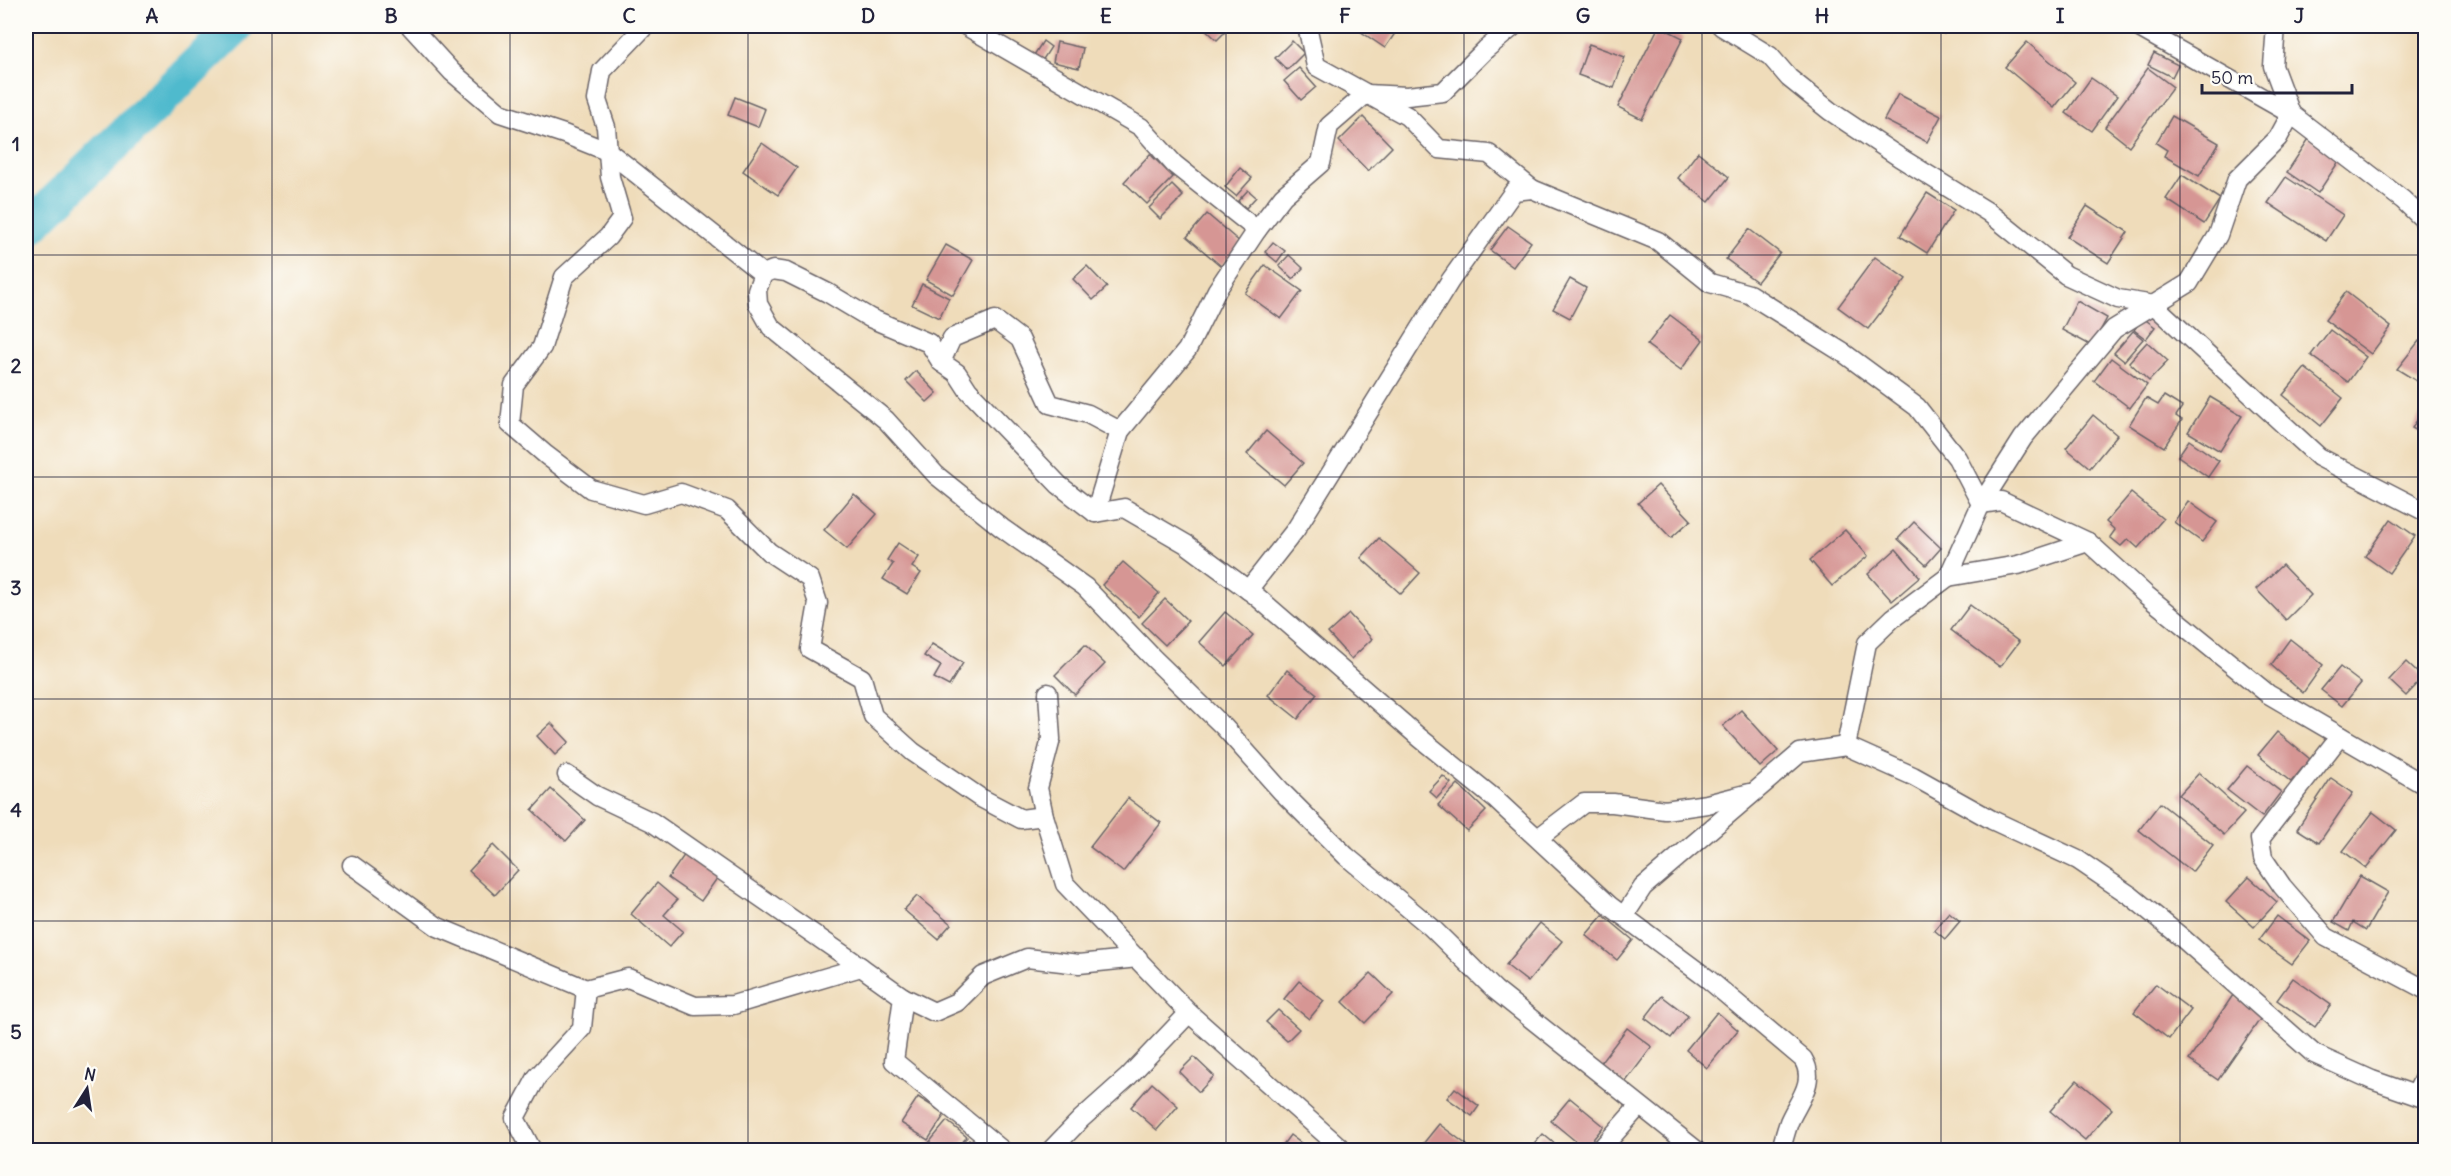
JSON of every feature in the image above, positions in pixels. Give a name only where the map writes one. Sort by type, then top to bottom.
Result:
[{"type":"street","points":[[410,26],[452,72],[500,113],[609,152],[763,274]]},
{"type":"street","points":[[645,26],[602,71],[597,100],[606,127],[610,177],[622,218],[608,237],[564,277],[542,347],[514,385],[510,424],[591,489],[644,504],[681,493],[727,510],[769,552],[810,579],[818,603],[810,649],[862,678],[873,716],[912,752],[979,797],[1021,819],[1044,816]]},
{"type":"street","points":[[966,26],[1141,127],[1174,164],[1257,230]]},
{"type":"street","points":[[1307,26],[1316,66],[1407,116],[1439,149],[1489,154],[1532,189],[1658,241],[1710,283],[1749,294],[1845,354],[1917,407],[1957,458],[1981,504]]},
{"type":"street","points":[[1095,513],[1120,430],[1187,350],[1217,290],[1257,230],[1283,196],[1321,163],[1329,126],[1366,94],[1407,96],[1443,92],[1486,49],[1514,26]]},
{"type":"street","points":[[1720,26],[1770,56],[1789,78],[1830,111],[1988,212],[2066,275],[2118,299],[2154,305],[2319,457],[2426,512]]},
{"type":"street","points":[[2136,26],[2291,114],[2403,200],[2426,222]]},
{"type":"street","points":[[2276,26],[2273,66],[2291,114]]},
{"type":"street","points":[[1948,577],[1981,504],[2023,438],[2115,329],[2188,283],[2218,235],[2237,179],[2277,138],[2291,114]]},
{"type":"street","points":[[1248,590],[1296,529],[1450,280],[1514,191],[1532,189]]},
{"type":"street","points":[[1696,1150],[1495,990],[1431,927],[1346,856],[1282,792],[1224,727],[1085,587],[1002,528],[936,476],[886,420],[771,327],[758,304],[757,290],[763,274],[773,270],[786,272],[870,318],[928,343],[941,362],[957,374],[968,390],[1059,485],[1095,513],[1124,508],[1186,544],[1248,590],[1495,799],[1624,916],[1700,973],[1803,1059],[1809,1069],[1808,1081],[1790,1122],[1781,1150]]},
{"type":"street","points":[[941,362],[952,338],[995,320],[1020,339],[1050,404],[1088,414],[1120,430]]},
{"type":"street","points":[[1981,504],[2001,501],[2088,542],[2146,595],[2268,694],[2426,786]]},
{"type":"street","points":[[1846,746],[1867,643],[1893,618],[1948,577],[2018,565],[2088,542]]},
{"type":"street","points":[[1048,693],[1051,739],[1038,788],[1044,816],[1065,884],[1189,1014],[1343,1150]]},
{"type":"street","points":[[2340,736],[2260,839],[2263,858],[2282,886],[2326,937],[2426,990]]},
{"type":"street","points":[[1624,916],[1643,887],[1800,753],[1846,746],[1913,776],[1992,820],[2078,860],[2131,896],[2180,936],[2314,1054],[2372,1080],[2421,1096],[2426,1073]]},
{"type":"street","points":[[567,775],[597,796],[652,822],[903,997],[934,1012],[957,1002],[983,976],[1027,958],[1079,964],[1138,958]]},
{"type":"street","points":[[1538,838],[1584,803],[1613,803],[1665,810],[1707,804],[1755,792]]},
{"type":"street","points":[[352,865],[438,927],[586,989],[628,978],[695,1006],[733,1005],[861,967]]},
{"type":"street","points":[[532,1150],[515,1118],[537,1077],[582,1028],[586,989]]},
{"type":"street","points":[[903,997],[894,1061],[1002,1150]]},
{"type":"street","points":[[1052,1150],[1080,1119],[1128,1077],[1189,1014]]},
{"type":"street","points":[[1600,1150],[1639,1106]]},
{"type":"building","points":[[1202,26],[1231,26],[1217,40]]},
{"type":"building","points":[[1400,26],[1385,48],[1354,27]]},
{"type":"building","points":[[1659,26],[1683,38],[1642,119],[1618,107]]},
{"type":"building","points":[[1935,26],[1949,26],[1944,34]]},
{"type":"building","points":[[1043,41],[1051,47],[1042,61],[1034,55]]},
{"type":"building","points":[[1292,41],[1304,53],[1287,70],[1275,58]]},
{"type":"building","points":[[1057,42],[1083,48],[1079,68],[1053,62]]},
{"type":"building","points":[[2027,42],[2075,82],[2054,108],[2005,67]]},
{"type":"building","points":[[1589,44],[1625,57],[1614,88],[1578,75]]},
{"type":"building","points":[[2154,53],[2178,65],[2172,77],[2148,65]]},
{"type":"building","points":[[1299,68],[1316,87],[1301,100],[1284,81]]},
{"type":"building","points":[[2148,68],[2173,87],[2129,146],[2105,127]]},
{"type":"building","points":[[2091,78],[2117,96],[2092,131],[2066,113]]},
{"type":"building","points":[[1898,94],[1941,116],[1927,142],[1884,120]]},
{"type":"building","points":[[735,97],[765,109],[758,127],[728,115]]},
{"type":"building","points":[[2172,116],[2219,143],[2199,176],[2164,156],[2167,150],[2156,143]]},
{"type":"building","points":[[1363,117],[1392,147],[1368,171],[1339,141]]},
{"type":"building","points":[[2310,137],[2341,158],[2318,193],[2287,172]]},
{"type":"building","points":[[762,143],[797,168],[778,195],[743,171]]},
{"type":"building","points":[[1698,152],[1729,177],[1709,202],[1678,178]]},
{"type":"building","points":[[1150,154],[1173,177],[1147,204],[1124,182]]},
{"type":"building","points":[[1240,168],[1252,178],[1236,196],[1225,187]]},
{"type":"building","points":[[2182,175],[2220,199],[2204,224],[2166,199]]},
{"type":"building","points":[[2286,177],[2343,215],[2326,241],[2268,203]]},
{"type":"building","points":[[1172,185],[1183,196],[1160,219],[1149,208]]},
{"type":"building","points":[[1248,190],[1256,197],[1246,208],[1238,201]]},
{"type":"building","points":[[1927,193],[1954,210],[1927,253],[1900,236]]},
{"type":"building","points":[[2087,206],[2128,232],[2108,263],[2067,237]]},
{"type":"building","points":[[1207,214],[1241,243],[1221,266],[1187,237]]},
{"type":"building","points":[[1508,226],[1531,242],[1513,267],[1490,250]]},
{"type":"building","points":[[1749,229],[1780,253],[1757,282],[1726,259]]},
{"type":"building","points":[[1273,242],[1285,251],[1277,262],[1265,252]]},
{"type":"building","points":[[946,245],[973,260],[953,295],[926,280]]},
{"type":"building","points":[[1289,255],[1303,268],[1293,279],[1279,266]]},
{"type":"building","points":[[1875,257],[1906,279],[1868,329],[1838,307]]},
{"type":"building","points":[[1265,265],[1302,291],[1281,319],[1245,293]]},
{"type":"building","points":[[1087,266],[1107,287],[1093,300],[1073,279]]},
{"type":"building","points":[[1570,279],[1586,288],[1570,318],[1553,309]]},
{"type":"building","points":[[922,284],[949,298],[939,318],[912,305]]},
{"type":"building","points":[[2346,292],[2391,327],[2371,354],[2325,320]]},
{"type":"building","points":[[2077,301],[2107,318],[2092,346],[2062,330]]},
{"type":"building","points":[[1670,315],[1703,340],[1681,370],[1647,345]]},
{"type":"building","points":[[2143,318],[2155,327],[2146,339],[2134,330]]},
{"type":"building","points":[[2330,330],[2366,357],[2348,382],[2311,355]]},
{"type":"building","points":[[2133,331],[2143,339],[2124,361],[2114,353]]},
{"type":"building","points":[[2419,341],[2426,346],[2426,387],[2397,369]]},
{"type":"building","points":[[2147,342],[2168,361],[2149,381],[2129,362]]},
{"type":"building","points":[[2111,358],[2147,385],[2130,408],[2094,381]]},
{"type":"building","points":[[2305,368],[2343,398],[2321,426],[2283,395]]},
{"type":"building","points":[[916,371],[937,393],[927,402],[906,381]]},
{"type":"building","points":[[2164,396],[2182,407],[2176,416],[2182,420],[2164,447],[2129,425],[2146,398],[2158,405]]},
{"type":"building","points":[[2210,397],[2242,416],[2220,451],[2188,432]]},
{"type":"building","points":[[2426,406],[2426,436],[2412,428]]},
{"type":"building","points":[[2093,415],[2117,435],[2090,468],[2066,448]]},
{"type":"building","points":[[1266,431],[1303,463],[1284,485],[1247,454]]},
{"type":"building","points":[[2189,440],[2219,461],[2208,477],[2178,456]]},
{"type":"building","points":[[1658,485],[1691,520],[1671,538],[1638,503]]},
{"type":"building","points":[[2131,493],[2163,519],[2138,548],[2128,539],[2121,546],[2110,537],[2115,530],[2106,522]]},
{"type":"building","points":[[854,494],[877,514],[847,549],[824,530]]},
{"type":"building","points":[[2188,501],[2217,522],[2202,542],[2174,522]]},
{"type":"building","points":[[2391,519],[2415,536],[2389,573],[2365,556]]},
{"type":"building","points":[[1914,522],[1941,548],[1926,565],[1898,539]]},
{"type":"building","points":[[1845,530],[1868,556],[1832,586],[1810,560]]},
{"type":"building","points":[[1379,538],[1420,573],[1401,594],[1361,558]]},
{"type":"building","points":[[898,543],[919,557],[912,567],[921,573],[907,594],[883,579],[893,564],[887,560]]},
{"type":"building","points":[[1896,549],[1920,577],[1892,601],[1868,574]]},
{"type":"building","points":[[1123,562],[1159,593],[1139,617],[1102,585]]},
{"type":"building","points":[[2282,565],[2311,595],[2286,620],[2256,589]]},
{"type":"building","points":[[1165,599],[1188,621],[1165,645],[1142,623]]},
{"type":"building","points":[[1970,605],[2019,642],[2000,667],[1951,630]]},
{"type":"building","points":[[1225,612],[1253,635],[1226,666],[1199,642]]},
{"type":"building","points":[[1349,614],[1372,639],[1351,659],[1328,633]]},
{"type":"building","points":[[2290,639],[2323,665],[2303,693],[2271,665]]},
{"type":"building","points":[[932,644],[963,663],[949,686],[934,678],[941,666],[924,656]]},
{"type":"building","points":[[1085,645],[1105,664],[1075,695],[1055,675]]},
{"type":"building","points":[[2406,662],[2423,678],[2406,696],[2389,680]]},
{"type":"building","points":[[2340,667],[2361,683],[2342,706],[2321,690]]},
{"type":"building","points":[[1287,670],[1317,694],[1298,719],[1268,695]]},
{"type":"building","points":[[1741,710],[1778,751],[1760,767],[1723,726]]},
{"type":"building","points":[[551,723],[569,742],[555,755],[537,736]]},
{"type":"building","points":[[2277,732],[2310,759],[2291,782],[2258,755]]},
{"type":"building","points":[[2247,766],[2281,792],[2262,817],[2227,790]]},
{"type":"building","points":[[2199,773],[2244,813],[2224,835],[2179,795]]},
{"type":"building","points":[[1443,776],[1451,783],[1437,798],[1429,791]]},
{"type":"building","points":[[2331,778],[2353,793],[2319,843],[2297,829]]},
{"type":"building","points":[[1458,784],[1486,811],[1467,831],[1438,805]]},
{"type":"building","points":[[551,789],[585,820],[566,841],[532,810]]},
{"type":"building","points":[[1128,798],[1161,823],[1123,872],[1090,847]]},
{"type":"building","points":[[2160,803],[2213,845],[2192,872],[2139,830]]},
{"type":"building","points":[[2373,812],[2396,830],[2366,868],[2343,851]]},
{"type":"building","points":[[493,845],[518,870],[495,895],[469,871]]},
{"type":"building","points":[[685,854],[718,877],[701,901],[668,878]]},
{"type":"building","points":[[2360,876],[2388,892],[2366,930],[2353,922],[2349,931],[2333,922]]},
{"type":"building","points":[[2249,877],[2277,902],[2254,927],[2226,902]]},
{"type":"building","points":[[657,883],[677,900],[664,915],[683,931],[669,947],[631,914]]},
{"type":"building","points":[[917,896],[951,924],[938,939],[904,910]]},
{"type":"building","points":[[1949,912],[1960,921],[1945,939],[1934,930]]},
{"type":"building","points":[[1603,915],[1633,940],[1617,960],[1586,935]]},
{"type":"building","points":[[2277,916],[2310,941],[2292,964],[2259,940]]},
{"type":"building","points":[[1540,923],[1562,941],[1528,982],[1506,965]]},
{"type":"building","points":[[1371,973],[1393,994],[1365,1023],[1343,1002]]},
{"type":"building","points":[[2293,978],[2331,1005],[2315,1027],[2277,1000]]},
{"type":"building","points":[[1299,981],[1324,1001],[1309,1019],[1284,999]]},
{"type":"building","points":[[2156,984],[2191,1010],[2169,1039],[2134,1012]]},
{"type":"building","points":[[2233,995],[2263,1015],[2218,1080],[2189,1060]]},
{"type":"building","points":[[1662,996],[1688,1016],[1671,1038],[1645,1018]]},
{"type":"building","points":[[1278,1010],[1299,1029],[1287,1041],[1266,1022]]},
{"type":"building","points":[[1717,1012],[1738,1030],[1707,1068],[1686,1050]]},
{"type":"building","points":[[1627,1028],[1652,1047],[1624,1084],[1599,1065]]},
{"type":"building","points":[[1194,1057],[1214,1076],[1199,1092],[1179,1072]]},
{"type":"building","points":[[2077,1080],[2112,1109],[2085,1140],[2050,1111]]},
{"type":"building","points":[[1152,1083],[1178,1106],[1157,1130],[1131,1107]]},
{"type":"building","points":[[1455,1088],[1479,1106],[1472,1116],[1447,1098]]},
{"type":"building","points":[[918,1097],[945,1114],[928,1140],[901,1123]]},
{"type":"building","points":[[1570,1098],[1604,1126],[1585,1149],[1551,1121]]},
{"type":"building","points":[[947,1121],[967,1137],[955,1150],[923,1150]]},
{"type":"building","points":[[1439,1124],[1467,1145],[1462,1150],[1418,1150]]},
{"type":"building","points":[[1543,1134],[1562,1150],[1529,1150]]},
{"type":"building","points":[[1290,1135],[1302,1144],[1297,1150],[1279,1150]]},
{"type":"building","points":[[969,1140],[983,1150],[961,1150]]},
{"type":"waterway","points":[[26,230],[236,26]]}]
